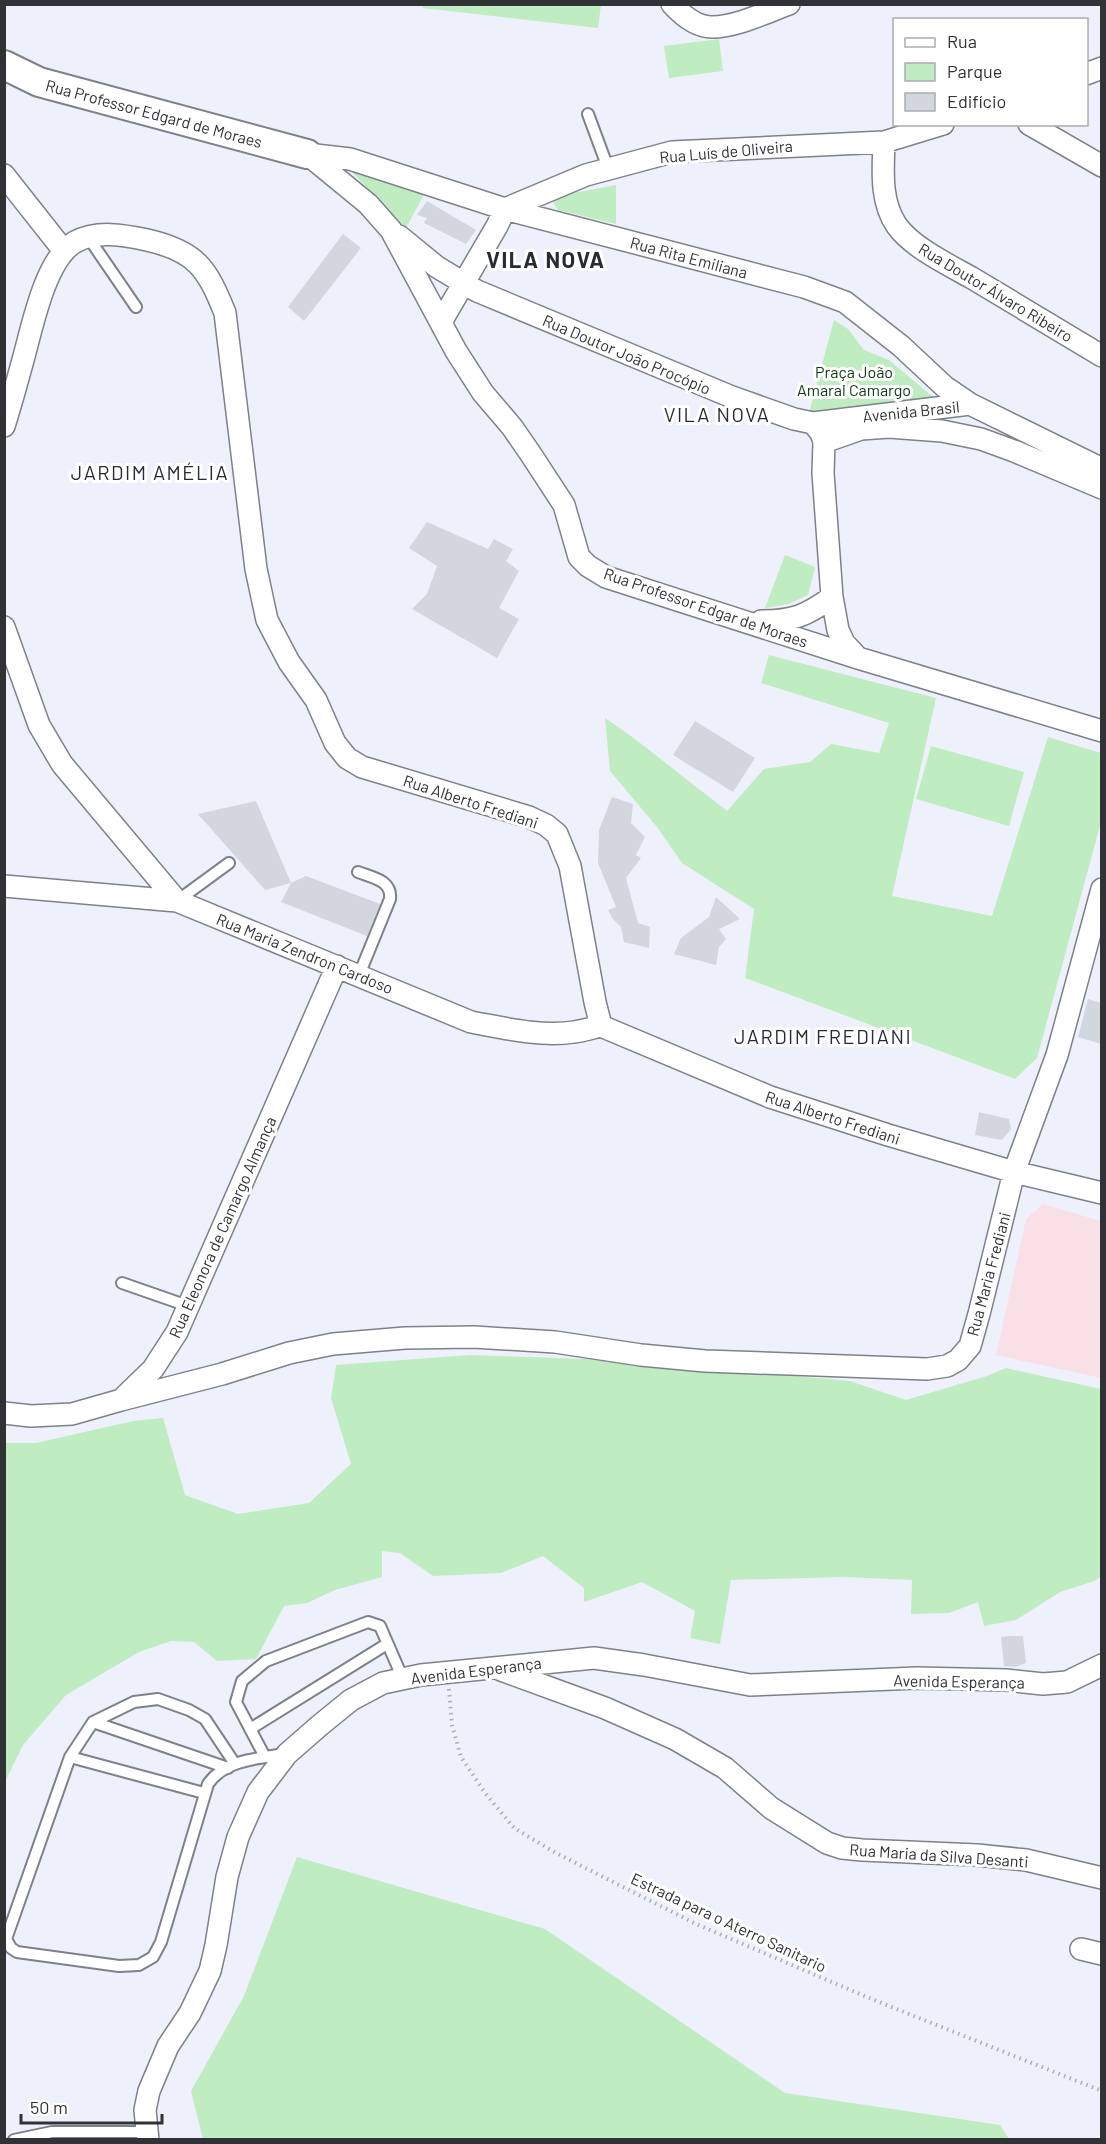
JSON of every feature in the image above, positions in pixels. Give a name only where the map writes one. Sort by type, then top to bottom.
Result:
[{"type":"street","points":[[672,4],[686,19],[711,27],[747,19],[789,4]]},
{"type":"street","name":"Rua Professor Edgard de Moraes","points":[[4,65],[39,82],[307,154]]},
{"type":"street","points":[[884,142],[936,126]]},
{"type":"street","points":[[1032,126],[1101,166]]},
{"type":"street","name":"Rua Luís de Oliveira","points":[[505,209],[586,175],[672,152],[884,142]]},
{"type":"street","name":"Rua Doutor Álvaro Ribeiro","points":[[884,142],[883,168],[886,199],[898,226],[909,239],[1101,356]]},
{"type":"street","name":"Rua Rita Emiliana","points":[[307,154],[350,159],[505,209],[804,287],[845,302],[901,346],[945,387],[970,404]]},
{"type":"street","name":"Rua Professor Edgar de Moraes","points":[[307,154],[368,204],[391,230],[456,351],[483,393],[512,427],[564,505],[575,546],[579,556],[588,566],[606,577],[858,658],[1101,731]]},
{"type":"street","points":[[4,175],[63,251],[47,279],[4,426]]},
{"type":"street","points":[[441,322],[505,209]]},
{"type":"street","name":"Rua Doutor João Procópio","points":[[391,230],[437,267],[463,284],[732,397],[813,423]]},
{"type":"street","name":"Rua Alberto Frediani","points":[[63,251],[75,242],[88,237],[127,235],[160,243],[183,252],[202,267],[212,281],[225,313],[256,569],[267,620],[289,662],[316,700],[335,743],[347,758],[362,767],[529,817],[546,825],[557,834],[570,866],[601,1026],[770,1097],[1014,1172],[1101,1193]]},
{"type":"street","name":"Avenida Brasil","points":[[813,423],[970,404],[1101,469]]},
{"type":"street","points":[[813,423],[822,433],[824,442],[823,473],[832,597],[838,630],[844,643],[858,658]]},
{"type":"street","name":"Avenida Brasil","points":[[824,442],[861,429],[889,427],[942,431],[981,439],[1101,488]]},
{"type":"street","points":[[745,621],[785,621],[813,611],[832,597]]},
{"type":"street","points":[[4,627],[39,725],[62,764],[177,901]]},
{"type":"street","name":"Rua Maria Zendron Cardoso","points":[[4,886],[177,901],[471,1022],[548,1033],[572,1032],[601,1026]]},
{"type":"street","points":[[1014,1172],[1057,1055],[1101,889]]},
{"type":"street","name":"Rua Eleonora de Camargo Almança","points":[[5,1413],[31,1416],[72,1414],[121,1400],[153,1369],[177,1332],[337,966]]},
{"type":"street","name":"Rua Maria Frediani","points":[[121,1400],[222,1374],[289,1353],[333,1344],[405,1338],[474,1337],[555,1342],[641,1355],[705,1361],[927,1369],[947,1366],[958,1360],[970,1346],[980,1314],[1014,1172]]},
{"type":"street","name":"Avenida Esperança","points":[[147,2135],[145,2110],[156,2071],[168,2046],[200,1995],[210,1971],[227,1877],[242,1826],[258,1792],[287,1754],[351,1700],[383,1683],[447,1673],[594,1658],[750,1685],[917,1678],[1006,1680],[1043,1684],[1067,1682],[1101,1665]]},
{"type":"street","name":"Rua Maria da Silva Desanti","points":[[498,1669],[605,1708],[675,1739],[725,1768],[771,1808],[827,1843],[842,1848],[862,1850],[977,1855],[1026,1860],[1101,1878]]},
{"type":"street","points":[[1081,1949],[1101,1954]]},
{"type":"lane","points":[[588,114],[608,168]]},
{"type":"lane","points":[[88,237],[136,307]]},
{"type":"lane","points":[[177,901],[229,863]]},
{"type":"lane","points":[[358,872],[387,885],[390,890],[390,899],[359,975]]},
{"type":"lane","points":[[122,1283],[188,1306]]},
{"type":"lane","points":[[265,1757],[236,1702],[242,1681],[266,1661],[368,1622],[380,1626],[403,1679]]},
{"type":"lane","points":[[250,1729],[387,1644]]},
{"type":"lane","points":[[232,1766],[205,1719],[189,1710],[159,1699],[134,1702],[93,1722],[70,1757],[6,1939],[11,1948],[17,1952],[119,1966],[139,1965],[153,1957],[161,1942],[204,1793],[213,1777],[232,1766],[287,1754]]},
{"type":"lane","points":[[93,1722],[232,1766]]},
{"type":"lane","points":[[70,1757],[204,1793]]},
{"type":"lane","points":[[14,2139],[52,2132],[147,2135]]},
{"type":"path","name":"Estrada para o Aterro Sanitario","points":[[447,1673],[452,1725],[461,1757],[485,1793],[513,1828],[556,1853],[696,1924],[874,2000],[1101,2091]]},
{"type":"shaded area","points":[[1043,1204],[1101,1221],[1101,1378],[996,1355],[1026,1219]]},
{"type":"green space","points":[[601,4],[598,28],[423,8],[423,5]]},
{"type":"green space","points":[[719,39],[723,71],[669,78],[664,46]]},
{"type":"green space","points":[[346,166],[426,191],[406,228]]},
{"type":"green space","points":[[616,185],[616,224],[558,210],[553,202],[557,196]]},
{"type":"green space","name":"Praça João Amaral Camargo","points":[[834,320],[848,329],[864,350],[889,360],[932,396],[929,409],[809,413]]},
{"type":"green space","points":[[785,555],[815,567],[808,595],[789,604],[765,608]]},
{"type":"green space","points":[[769,655],[936,698],[892,896],[992,916],[1048,737],[1101,753],[1101,822],[1037,1058],[1015,1079],[745,978],[754,909],[682,863],[657,827],[610,771],[605,718],[727,811],[764,769],[810,762],[831,744],[879,753],[889,723],[761,683]]},
{"type":"green space","points":[[931,746],[1024,772],[1009,826],[916,799]]},
{"type":"green space","points":[[470,1355],[612,1360],[850,1381],[906,1400],[987,1376],[1006,1368],[1101,1389],[1101,1577],[1060,1592],[1016,1620],[984,1626],[978,1602],[949,1613],[911,1614],[912,1580],[844,1577],[731,1580],[720,1644],[690,1638],[695,1611],[642,1582],[584,1602],[584,1588],[543,1556],[501,1573],[433,1576],[400,1553],[382,1551],[382,1577],[335,1590],[307,1603],[284,1606],[256,1659],[217,1661],[194,1642],[171,1641],[139,1652],[66,1695],[23,1745],[5,1782],[5,1443],[36,1443],[133,1421],[163,1418],[185,1495],[238,1514],[309,1503],[351,1464],[331,1398],[336,1365]]},
{"type":"green space","points":[[297,1857],[545,1929],[785,2093],[1000,2125],[1009,2139],[203,2139],[191,2091],[244,1996]]},
{"type":"building","points":[[427,201],[476,230],[466,244],[424,223],[427,218],[417,215]]},
{"type":"building","points":[[343,234],[361,248],[304,321],[288,307]]},
{"type":"building","points":[[427,522],[488,549],[494,539],[513,549],[506,561],[519,571],[499,608],[519,619],[497,658],[412,609],[427,594],[437,566],[409,548]]},
{"type":"building","points":[[695,721],[755,758],[733,792],[673,755]]},
{"type":"building","points":[[612,797],[633,804],[631,823],[645,837],[636,855],[641,858],[626,878],[638,923],[650,927],[649,948],[624,942],[621,927],[608,910],[616,907],[598,863],[599,830]]},
{"type":"building","points":[[256,801],[291,883],[265,890],[198,814]]},
{"type":"building","points":[[306,876],[380,904],[367,936],[281,902],[291,883]]},
{"type":"building","points":[[716,897],[740,919],[719,929],[726,939],[719,947],[716,965],[674,954],[681,938],[709,917]]},
{"type":"building","points":[[1088,999],[1101,1003],[1101,1044],[1078,1037]]},
{"type":"building","points":[[979,1112],[1009,1119],[1011,1129],[1002,1140],[975,1135]]},
{"type":"building","points":[[1023,1636],[1026,1663],[1015,1667],[1004,1666],[1001,1637]]},
{"type":"district","name":"VILA NOVA","points":[[546,259]]},
{"type":"district","name":"VILA NOVA","points":[[717,414]]},
{"type":"district","name":"JARDIM AMÉLIA","points":[[150,472]]},
{"type":"district","name":"JARDIM FREDIANI","points":[[823,1036]]}]
